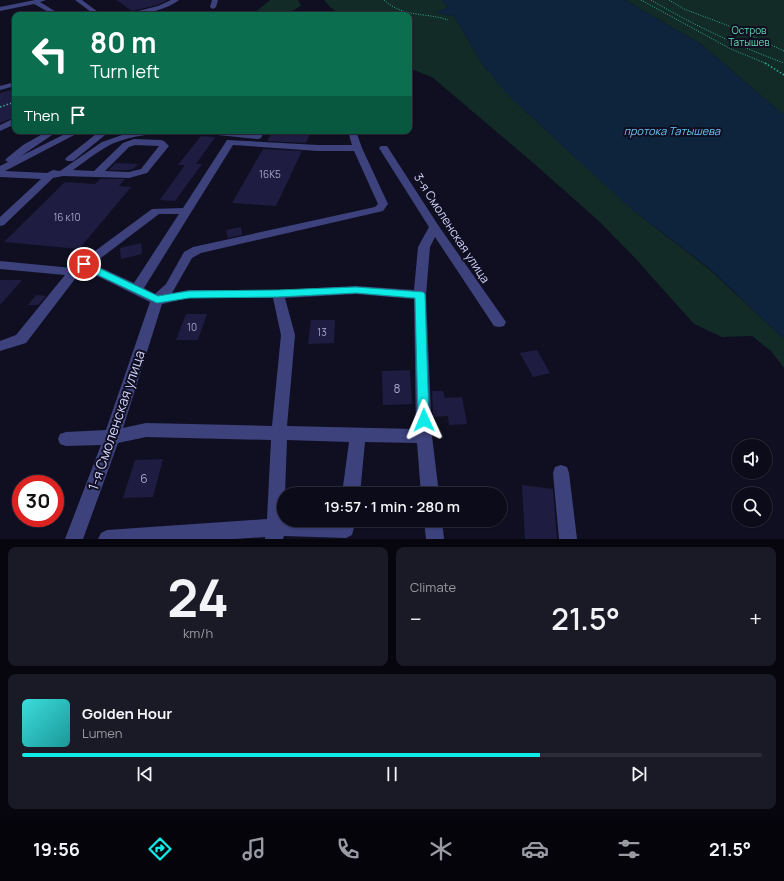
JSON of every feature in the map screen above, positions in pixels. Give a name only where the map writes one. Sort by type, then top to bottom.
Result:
[{"type":"street","points":[[1,8],[43,0]]},
{"type":"street","points":[[78,0],[95,12]]},
{"type":"street","points":[[139,12],[160,7],[176,0]]},
{"type":"street","points":[[213,7],[215,0]]},
{"type":"street","points":[[35,2],[53,12]]},
{"type":"street","points":[[0,88],[12,85]]},
{"type":"street","points":[[0,128],[12,122]]},
{"type":"street","points":[[0,169],[26,147],[49,134]]},
{"type":"street","points":[[0,169],[72,134]]},
{"type":"street","points":[[0,223],[49,176],[102,134]]},
{"type":"street","points":[[63,173],[104,145],[122,139],[153,134]]},
{"type":"street","points":[[240,134],[258,136],[259,134]]},
{"type":"street","points":[[157,300],[170,287],[188,255],[197,250],[379,209],[383,204],[357,148],[353,134]]},
{"type":"street","points":[[0,174],[49,176],[63,173],[98,174],[129,174],[144,171],[164,146],[161,143],[134,142],[126,145],[98,174]]},
{"type":"street","points":[[137,289],[230,142],[318,148],[357,148]]},
{"type":"street","name":"3-я Смоленская улица","points":[[384,148],[434,227],[499,322]]},
{"type":"street","points":[[0,346],[20,339],[79,268],[156,211],[186,211]]},
{"type":"street","points":[[429,487],[424,436],[420,294],[424,247],[434,227]]},
{"type":"street","points":[[0,265],[79,268],[137,289],[157,300],[189,294],[278,294],[356,290],[420,294]]},
{"type":"street","points":[[275,533],[279,433],[288,335],[278,294]]},
{"type":"street","name":"1-я Смоленская улица","points":[[74,539],[112,437],[157,300]]},
{"type":"street","points":[[66,439],[112,437],[146,430],[424,436]]},
{"type":"street","points":[[352,487],[358,435]]},
{"type":"street","points":[[562,473],[568,539]]},
{"type":"street","points":[[107,539],[275,533],[346,529],[346,527]]},
{"type":"street","points":[[434,527],[435,539]]},
{"type":"path","points":[[384,0],[391,7],[402,12]]},
{"type":"path","points":[[641,0],[700,30],[731,49],[767,64],[784,75]]},
{"type":"path","points":[[651,0],[674,14],[750,50],[784,63]]},
{"type":"path","points":[[669,0],[684,9],[749,34],[784,51]]},
{"type":"path","points":[[412,14],[432,15],[448,20]]},
{"type":"path","points":[[0,107],[12,103]]},
{"type":"green space","points":[[270,0],[298,0],[301,6],[290,12],[254,12]]},
{"type":"green space","points":[[324,0],[441,0],[448,7],[440,14],[454,16],[482,64],[524,110],[634,211],[709,269],[784,339],[784,368],[771,351],[752,336],[722,337],[694,324],[635,258],[600,222],[432,77],[412,69],[412,12],[337,12]]},
{"type":"green space","name":"Остров Татышев","points":[[625,0],[784,0],[784,115],[701,44]]},
{"type":"water","name":"протока Татышева","points":[[441,0],[625,0],[701,44],[784,115],[784,339],[710,269],[634,211],[507,94],[482,64],[454,16],[440,14],[437,12],[448,7]]},
{"type":"building","points":[[117,0],[167,0],[157,5],[132,11]]},
{"type":"building","points":[[12,90],[12,118],[0,123],[0,93]]},
{"type":"building","points":[[271,134],[310,134],[306,143],[267,141]]},
{"type":"building","points":[[201,136],[215,137],[196,164],[202,164],[175,201],[160,200],[185,165],[178,165]]},
{"type":"building","points":[[263,149],[302,151],[276,206],[232,203]]},
{"type":"building","points":[[115,163],[138,164],[133,169],[129,170],[109,170]]},
{"type":"building","points":[[100,179],[125,179],[119,186],[131,187],[79,249],[4,242],[65,182],[95,184]]},
{"type":"building","points":[[241,227],[242,235],[228,238],[226,230]]},
{"type":"building","points":[[141,243],[142,254],[121,259],[120,248]]},
{"type":"building","points":[[0,280],[22,280],[0,305]]},
{"type":"building","points":[[36,295],[46,296],[38,305],[28,305]]},
{"type":"building","points":[[186,314],[207,314],[198,340],[176,340]]},
{"type":"building","points":[[311,320],[335,320],[334,343],[308,344]]},
{"type":"building","points":[[537,350],[550,373],[533,377],[520,353]]},
{"type":"building","points":[[410,370],[412,404],[383,405],[382,371]]},
{"type":"building","points":[[432,391],[443,391],[445,398],[462,397],[467,424],[449,425],[448,416],[433,417]]},
{"type":"building","points":[[163,459],[153,497],[123,498],[135,460]]},
{"type":"building","points":[[522,485],[553,489],[557,539],[525,539]]},
{"type":"route","points":[[84,264],[157,300],[189,294],[278,294],[356,290],[420,294],[424,420]]}]
